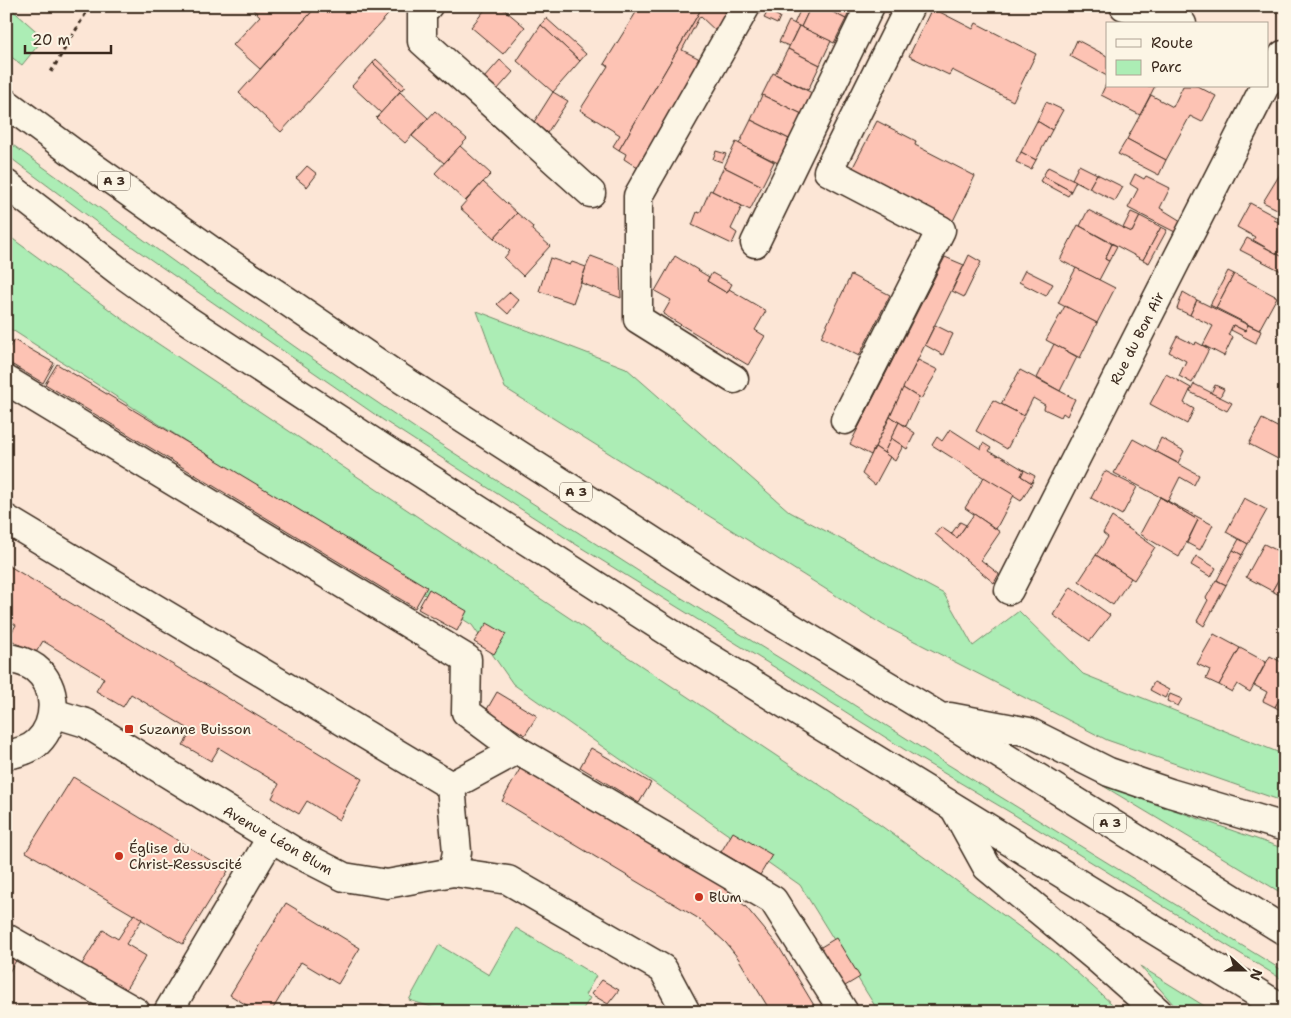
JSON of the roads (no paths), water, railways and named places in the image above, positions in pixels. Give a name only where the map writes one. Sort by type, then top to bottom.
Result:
[{"type":"main road","points":[[428,6],[422,13],[422,41],[591,193]]},
{"type":"main road","points":[[734,378],[638,319],[638,196],[746,6]]},
{"type":"main road","points":[[755,243],[870,6]]},
{"type":"main road","points":[[845,420],[941,230],[828,171],[910,6]]},
{"type":"main road","points":[[1124,6],[1176,22]]},
{"type":"main road","name":"Rue du Bon Air","points":[[1268,80],[1278,53]]},
{"type":"main road","name":"Rue du Bon Air","points":[[1010,590],[1264,88]]},
{"type":"main road","name":"A 3","points":[[6,102],[79,157],[223,259],[397,376],[722,586],[935,714],[1285,931]]},
{"type":"main road","points":[[6,184],[120,272],[195,325],[680,640],[1285,1010]]},
{"type":"main road","points":[[6,380],[467,659],[466,712],[517,750],[773,900],[844,1012]]},
{"type":"main road","points":[[6,519],[451,786]]},
{"type":"main road","points":[[6,657],[22,661],[36,669],[47,681],[52,696],[53,713],[48,729],[38,742],[23,752],[6,755]]},
{"type":"main road","name":"Avenue Léon Blum","points":[[53,713],[86,723],[271,838],[315,864],[344,877],[387,884],[453,872],[508,880],[663,969],[686,1012]]},
{"type":"main road","points":[[935,714],[1029,732],[1109,772],[1285,827]]},
{"type":"main road","points":[[451,786],[517,750]]},
{"type":"main road","points":[[451,786],[456,852],[453,872]]},
{"type":"main road","points":[[954,807],[987,867],[1099,960],[1158,1012]]},
{"type":"main road","points":[[168,1012],[271,838]]},
{"type":"main road","points":[[6,938],[136,1012]]},
{"type":"place","name":"Suzanne Buisson","points":[[129,729]]},
{"type":"place","name":"Église du Christ-Ressuscité","points":[[119,856]]},
{"type":"place","name":"Blum","points":[[699,897]]}]
